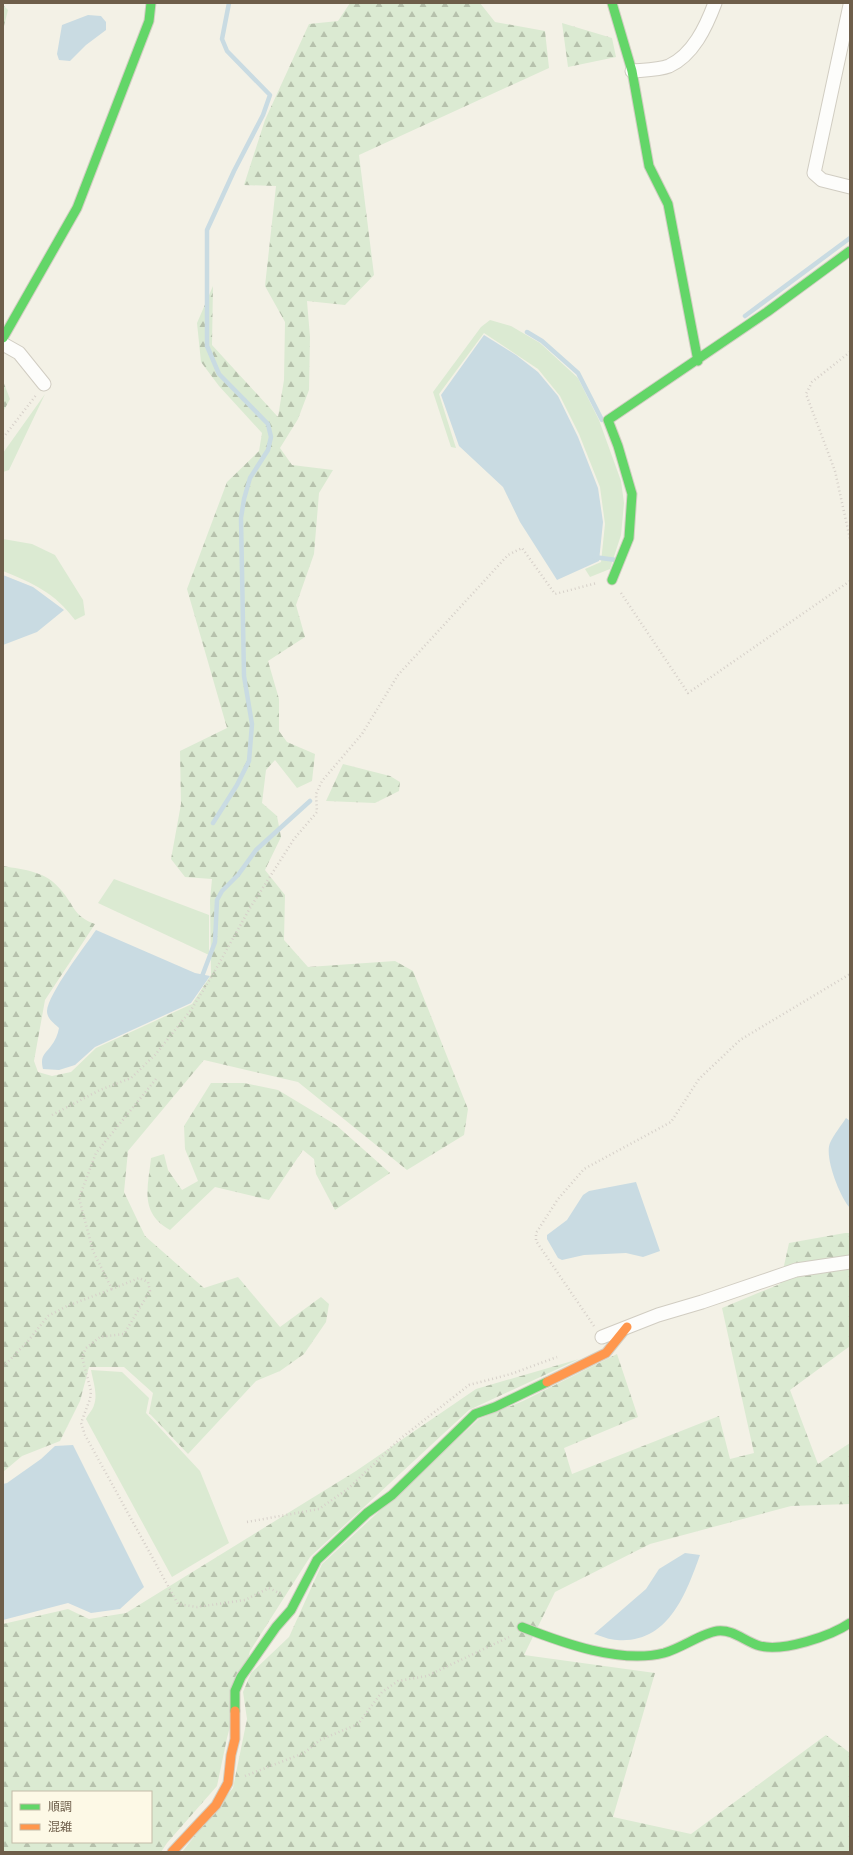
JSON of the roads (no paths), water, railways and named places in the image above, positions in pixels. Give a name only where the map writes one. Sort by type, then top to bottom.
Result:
[{"type":"street","points":[[3,338],[77,208],[149,21],[151,3]]},
{"type":"street","points":[[612,3],[632,72],[649,166],[668,204],[698,361]]},
{"type":"street","points":[[632,72],[668,66],[686,54],[707,24],[715,3]]},
{"type":"street","points":[[850,5],[814,173],[822,180],[850,187]]},
{"type":"street","points":[[612,580],[629,538],[632,494],[618,446],[608,420],[698,361],[850,251]]},
{"type":"street","points":[[3,344],[19,353],[44,384]]},
{"type":"street","points":[[602,1337],[658,1315],[702,1302],[796,1270],[850,1262]]},
{"type":"street","points":[[172,1852],[216,1805],[228,1783],[231,1755],[235,1739],[235,1691],[241,1677],[276,1627],[291,1610],[317,1560],[367,1513],[392,1495],[475,1414],[496,1407],[606,1353],[627,1327]]},
{"type":"street","points":[[522,1627],[581,1648],[625,1654],[650,1655],[682,1648],[708,1633],[719,1630],[734,1633],[761,1647],[790,1644],[832,1634],[850,1623]]},
{"type":"waterway","points":[[213,823],[237,785],[249,761],[252,724],[244,676],[241,518],[244,499],[250,478],[268,450],[271,437],[268,424],[219,374],[207,346],[207,230],[234,171],[263,115],[270,95],[227,51],[222,39],[229,3]]},
{"type":"waterway","points":[[745,316],[850,238]]},
{"type":"waterway","points":[[527,332],[542,341],[578,373],[602,420]]},
{"type":"waterway","points":[[594,557],[616,560]]},
{"type":"waterway","points":[[201,979],[215,942],[217,900],[222,891],[238,875],[256,850],[310,801]]}]
